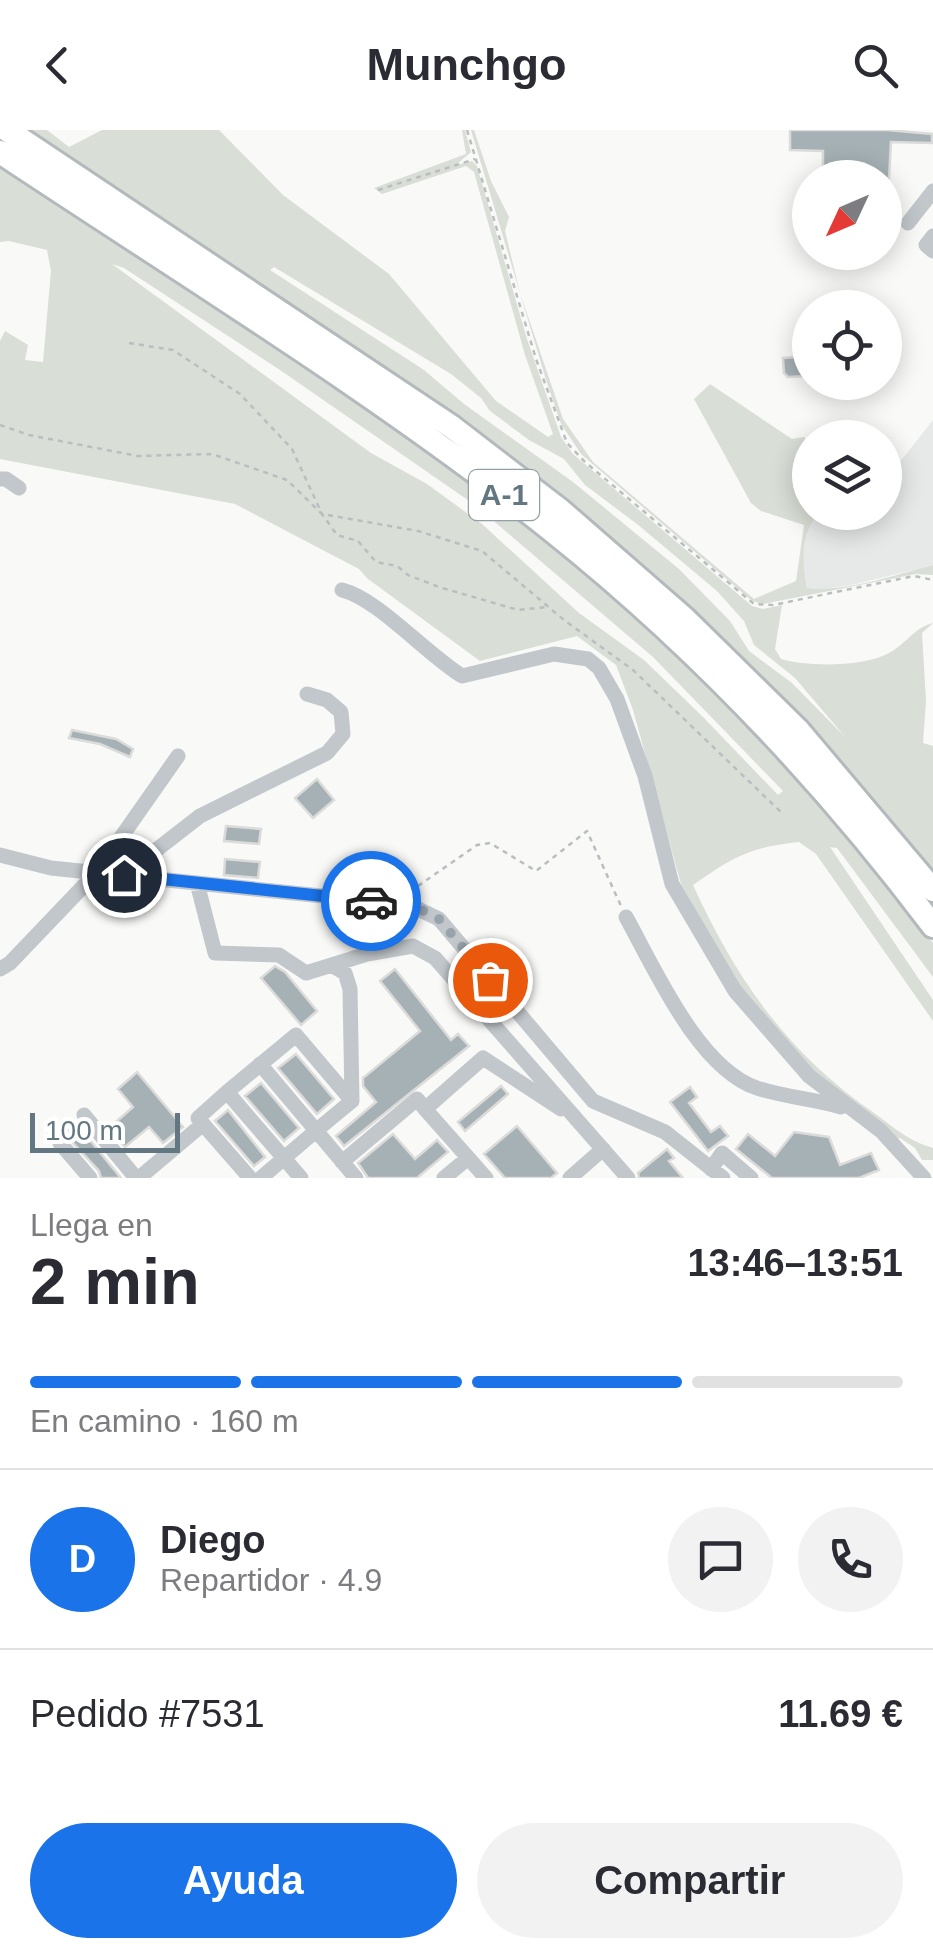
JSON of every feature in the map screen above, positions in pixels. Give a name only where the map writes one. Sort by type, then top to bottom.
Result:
[{"type":"highway","name":"A-1","points":[[7,130],[452,427],[560,510],[684,618],[798,730],[933,890]]},
{"type":"highway","name":"A-1","points":[[0,152],[418,430],[564,541],[667,632],[782,746],[874,851],[933,926]]},
{"type":"street","points":[[908,223],[933,191]]},
{"type":"street","points":[[933,236],[926,245],[933,251]]},
{"type":"street","points":[[0,479],[18,488]]},
{"type":"street","points":[[342,590],[362,595],[462,676],[554,654],[588,659],[599,668],[617,699],[645,776],[672,884],[735,991],[810,1076],[881,1131],[924,1178]]},
{"type":"street","points":[[124,875],[200,816],[327,752],[344,734],[341,712],[327,700],[307,694]]},
{"type":"street","points":[[0,969],[96,873],[178,756]]},
{"type":"street","points":[[0,855],[51,868],[406,904],[439,919],[594,1100],[664,1132],[717,1173],[722,1153],[751,1178]]},
{"type":"street","points":[[197,882],[215,953],[279,955],[306,973],[413,946],[436,958],[628,1178]]},
{"type":"street","points":[[626,917],[669,994],[715,1061],[754,1087],[852,1110]]},
{"type":"street","points":[[352,984],[365,962],[380,952]]},
{"type":"street","points":[[336,964],[352,984],[352,1101]]},
{"type":"street","points":[[250,1178],[198,1118],[296,1035],[352,1101]]},
{"type":"street","points":[[425,1109],[484,1058],[578,1121]]},
{"type":"street","points":[[260,1064],[356,1178]]},
{"type":"street","points":[[227,1092],[301,1178]]},
{"type":"street","points":[[342,1162],[417,1099],[486,1178]]},
{"type":"street","points":[[261,1178],[352,1101]]},
{"type":"street","points":[[84,1115],[137,1178],[203,1124]]},
{"type":"street","points":[[60,1143],[90,1178]]},
{"type":"street","points":[[570,1178],[603,1149]]},
{"type":"street","points":[[444,1178],[468,1158]]},
{"type":"path","points":[[467,130],[536,359],[567,444],[585,462],[754,604],[772,604],[914,576],[933,580]]},
{"type":"path","points":[[378,190],[477,158]]},
{"type":"path","points":[[129,343],[172,350],[240,394],[292,449],[336,535],[358,541],[376,562],[518,610],[550,606]]},
{"type":"path","points":[[0,425],[28,436],[138,456],[212,454],[288,480],[322,514],[418,530],[482,551],[634,670],[783,814]]},
{"type":"path","points":[[406,904],[418,886],[477,846],[490,843],[536,871],[588,831],[626,917]]},
{"type":"shaded area","points":[[25,130],[47,130],[69,147],[102,130],[219,130],[283,195],[389,274],[496,401],[548,437],[553,434],[525,355],[474,172],[466,166],[382,194],[374,188],[466,154],[465,130],[471,152],[456,165],[472,161],[477,166],[527,339],[561,437],[573,454],[752,606],[763,609],[782,605],[775,649],[781,659],[820,664],[878,658],[933,623],[922,633],[926,701],[923,743],[933,746],[933,877],[880,809],[808,729],[627,555]],"holes":[[[274,267],[451,374],[481,398],[490,411],[529,440],[564,459],[585,485],[717,591],[744,621],[754,645],[795,678],[846,738],[792,683],[749,651],[730,621],[679,569],[573,482],[464,404],[424,370],[270,270]]]},
{"type":"shaded area","points":[[471,130],[509,217],[505,231],[520,293],[563,419],[593,462],[754,599],[796,581],[803,530],[809,530],[804,548],[807,588],[854,585],[933,565],[933,575],[916,574],[763,604],[752,601],[581,454],[561,424],[547,383]]},
{"type":"shaded area","points":[[0,162],[423,447],[609,590],[772,750],[853,840],[933,943],[933,977],[837,848],[830,847],[933,1000],[933,1021],[816,854],[799,842],[743,855],[693,885],[746,983],[790,1039],[843,1090],[902,1134],[933,1148],[933,1160],[922,1160],[915,1148],[895,1139],[827,1088],[738,987],[681,884],[633,710],[616,665],[577,636],[480,661],[359,569],[235,504],[0,459],[0,341],[5,331],[28,345],[25,360],[43,362],[51,271],[47,250],[0,242]],"holes":[[[112,264],[124,268],[475,505],[653,657],[783,791],[778,795],[644,660],[579,613],[482,524],[427,484],[371,453]]]},
{"type":"shaded area","points":[[710,384],[792,439],[792,521],[761,511],[751,503],[694,399]]},
{"type":"shaded area","points":[[933,420],[933,565],[852,585],[807,588],[802,550],[806,530],[902,530],[902,459]]},
{"type":"building","points":[[790,130],[932,134],[932,143],[891,142],[890,160],[823,160],[823,151],[790,150]]},
{"type":"building","points":[[792,357],[792,377],[784,373],[783,358]]},
{"type":"building","points":[[72,730],[116,739],[133,749],[130,757],[100,744],[69,738]]},
{"type":"building","points":[[317,779],[334,800],[313,818],[295,798]]},
{"type":"building","points":[[226,826],[261,829],[259,844],[224,841]]},
{"type":"building","points":[[225,859],[260,862],[258,878],[224,875]]},
{"type":"building","points":[[275,966],[285,972],[317,1011],[301,1025],[261,978]]},
{"type":"building","points":[[395,969],[451,1040],[458,1034],[469,1046],[344,1146],[336,1136],[376,1102],[363,1086],[363,1078],[420,1031],[380,981]]},
{"type":"building","points":[[296,1054],[334,1099],[317,1114],[278,1068]]},
{"type":"building","points":[[137,1072],[183,1127],[163,1143],[149,1127],[125,1147],[109,1128],[133,1107],[118,1089]]},
{"type":"building","points":[[261,1083],[299,1128],[284,1141],[245,1096]]},
{"type":"building","points":[[501,1086],[508,1094],[465,1131],[458,1122]]},
{"type":"building","points":[[690,1087],[697,1097],[689,1103],[711,1132],[720,1126],[728,1136],[708,1151],[670,1102]]},
{"type":"building","points":[[228,1110],[265,1157],[254,1166],[215,1121]]},
{"type":"building","points":[[75,1122],[121,1178],[101,1178],[63,1132]]},
{"type":"building","points":[[517,1126],[557,1173],[551,1178],[505,1178],[484,1154]]},
{"type":"building","points":[[794,1132],[829,1137],[840,1165],[871,1153],[879,1170],[859,1178],[772,1178],[736,1149],[748,1134],[775,1156]]},
{"type":"building","points":[[393,1134],[415,1159],[437,1140],[448,1152],[417,1178],[368,1178],[358,1163]]},
{"type":"building","points":[[667,1149],[674,1158],[669,1161],[683,1178],[639,1178],[638,1173]]},
{"type":"way so far","points":[[371,901],[410,904],[439,919],[490,980]]},
{"type":"route","points":[[124,875],[371,901]]}]
